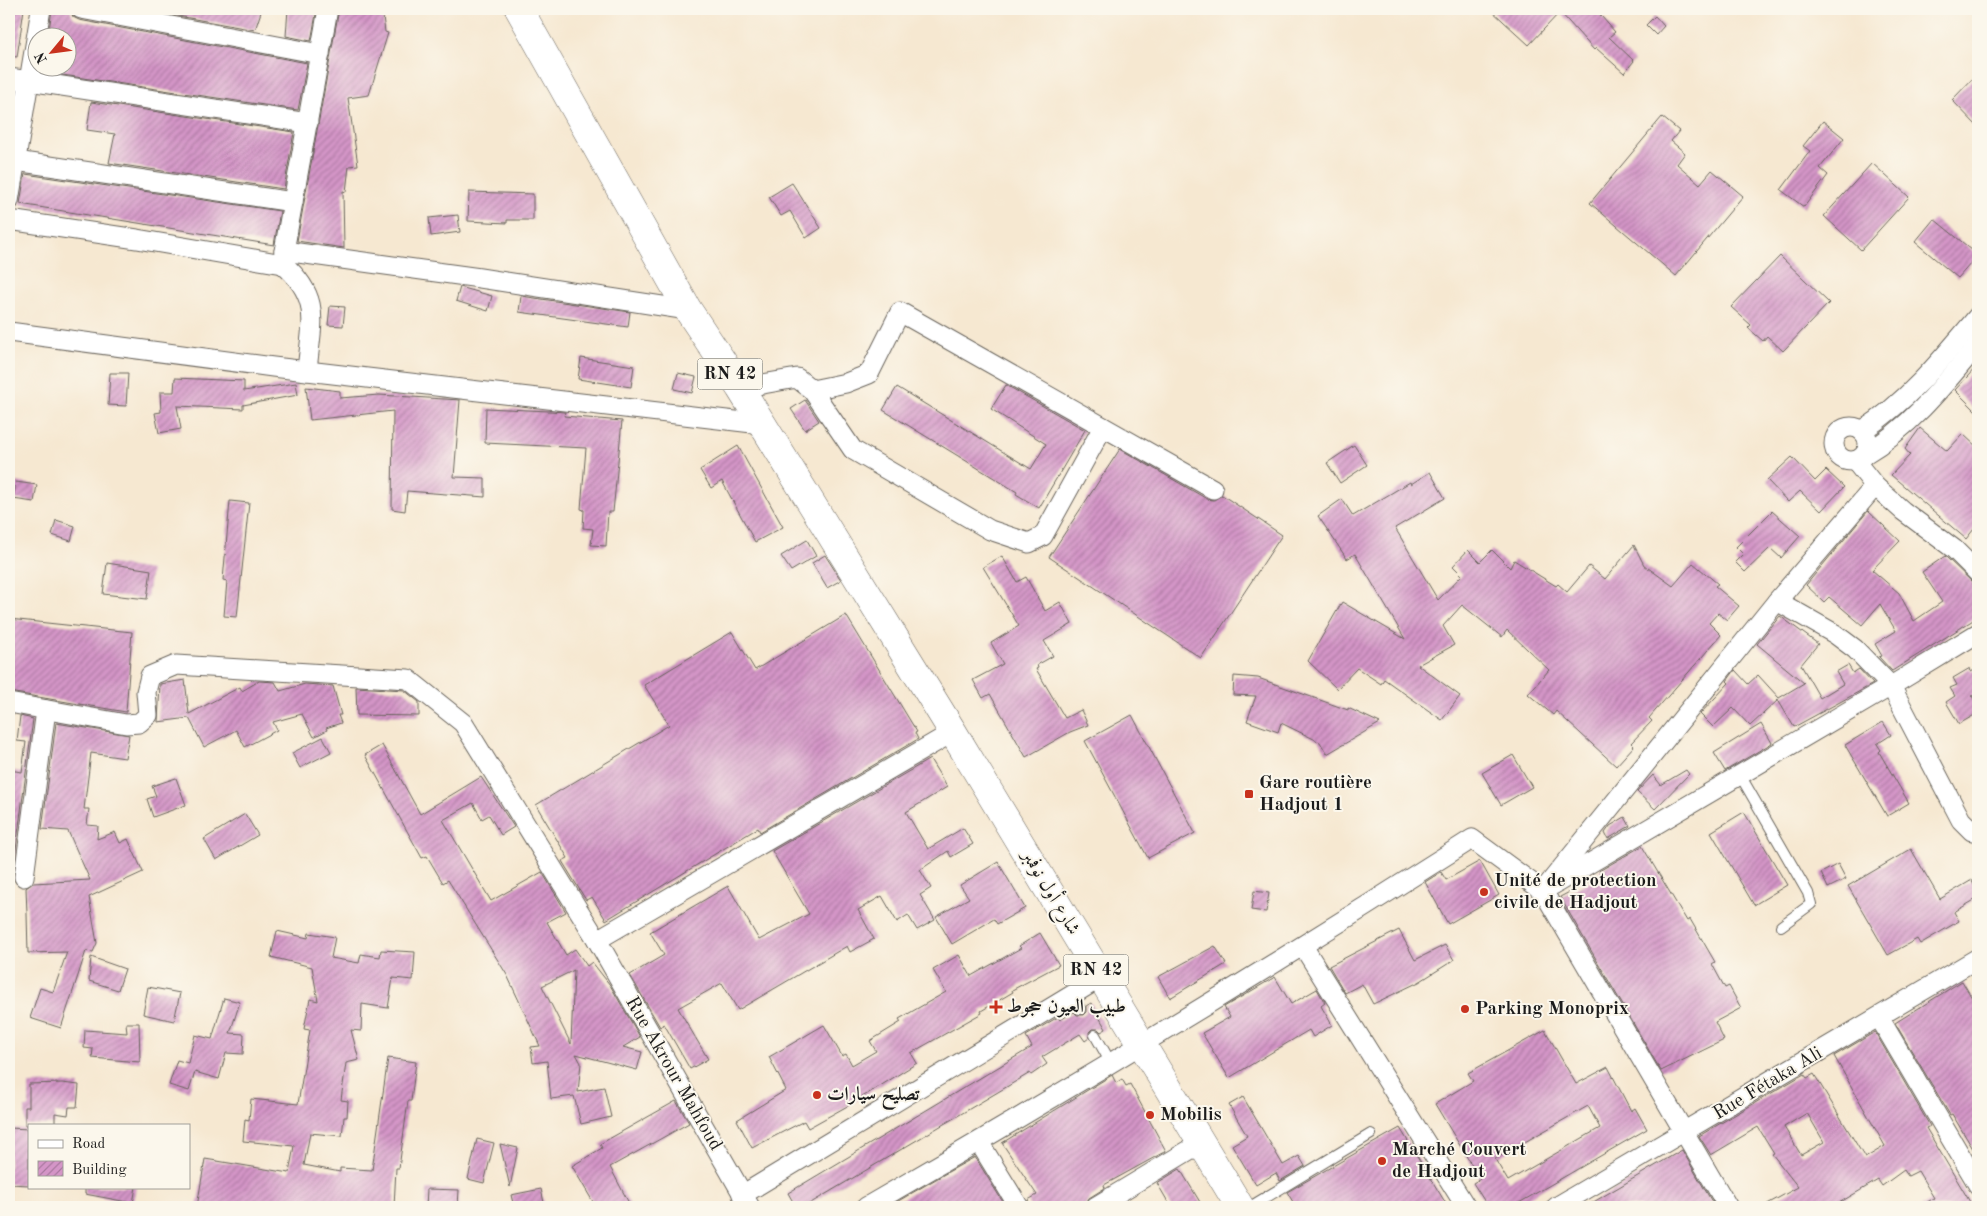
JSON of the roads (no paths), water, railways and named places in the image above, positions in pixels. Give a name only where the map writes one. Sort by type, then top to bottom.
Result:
[{"type":"main road","name":"RN 42","points":[[519,9],[688,310],[740,388],[953,732]]},
{"type":"main road","name":"شارع أول نوفمبر","points":[[953,732],[1240,1207]]},
{"type":"street","points":[[9,201],[13,160],[41,9]]},
{"type":"street","points":[[81,9],[320,54]]},
{"type":"street","points":[[307,371],[313,315],[308,295],[284,258],[328,9]]},
{"type":"street","points":[[9,78],[308,123]]},
{"type":"street","points":[[13,160],[293,202]]},
{"type":"street","points":[[9,220],[284,258],[480,278],[688,310]]},
{"type":"street","points":[[812,390],[846,384],[869,374],[900,312],[1213,489]]},
{"type":"street","points":[[1862,431],[1896,407],[1921,384],[1978,316]]},
{"type":"street","points":[[9,332],[307,371],[761,424]]},
{"type":"street","points":[[1860,457],[1868,442],[1862,431],[1857,428],[1845,428],[1836,435],[1834,440],[1835,452],[1844,460],[1860,457],[1890,438],[1914,418],[1978,344]]},
{"type":"street","points":[[740,388],[797,378],[812,390],[853,450],[990,530],[1029,543],[1043,536],[1103,427]]},
{"type":"street","points":[[1860,457],[1875,486],[1903,511],[1954,549],[1978,573]]},
{"type":"street","points":[[1543,891],[1777,601],[1875,486]]},
{"type":"street","points":[[1777,601],[1835,634],[1855,649],[1891,686],[1961,820],[1972,831],[1978,832]]},
{"type":"street","points":[[1543,891],[1978,633]]},
{"type":"street","name":"Rue Akrour Mahfoud","points":[[46,710],[126,724],[139,724],[148,715],[146,692],[150,676],[176,665],[408,679],[463,723],[597,940],[746,1201]]},
{"type":"street","points":[[9,703],[46,710],[24,877]]},
{"type":"street","points":[[597,940],[953,732]]},
{"type":"street","points":[[866,1207],[1141,1046],[1472,839],[1543,891],[1728,1207]]},
{"type":"street","points":[[1303,946],[1466,1207]]},
{"type":"street","name":"Rue Fétaka Ali","points":[[1556,1207],[1978,958]]},
{"type":"street","points":[[746,1201],[1076,1002],[1100,978]]},
{"type":"street","points":[[1880,1017],[1978,1185]]},
{"type":"street","points":[[979,1142],[1019,1207]]},
{"type":"street","points":[[1095,1207],[1201,1143]]},
{"type":"lane","points":[[1740,775],[1808,893],[1810,904],[1781,926]]},
{"type":"lane","points":[[1095,1035],[1111,1064]]},
{"type":"lane","points":[[1250,1207],[1371,1134]]},
{"type":"place","name":"Gare routière Hadjout 1","points":[[1249,794]]},
{"type":"place","name":"Unité de protection civile de Hadjout","points":[[1484,892]]},
{"type":"place","name":"طبيب العيون حجوط","points":[[996,1007]]},
{"type":"place","name":"Parking Monoprix","points":[[1465,1009]]},
{"type":"place","name":"تصليح سيارات","points":[[817,1095]]},
{"type":"place","name":"Mobilis","points":[[1150,1115]]},
{"type":"place","name":"Marché Couvert de Hadjout","points":[[1382,1161]]}]
